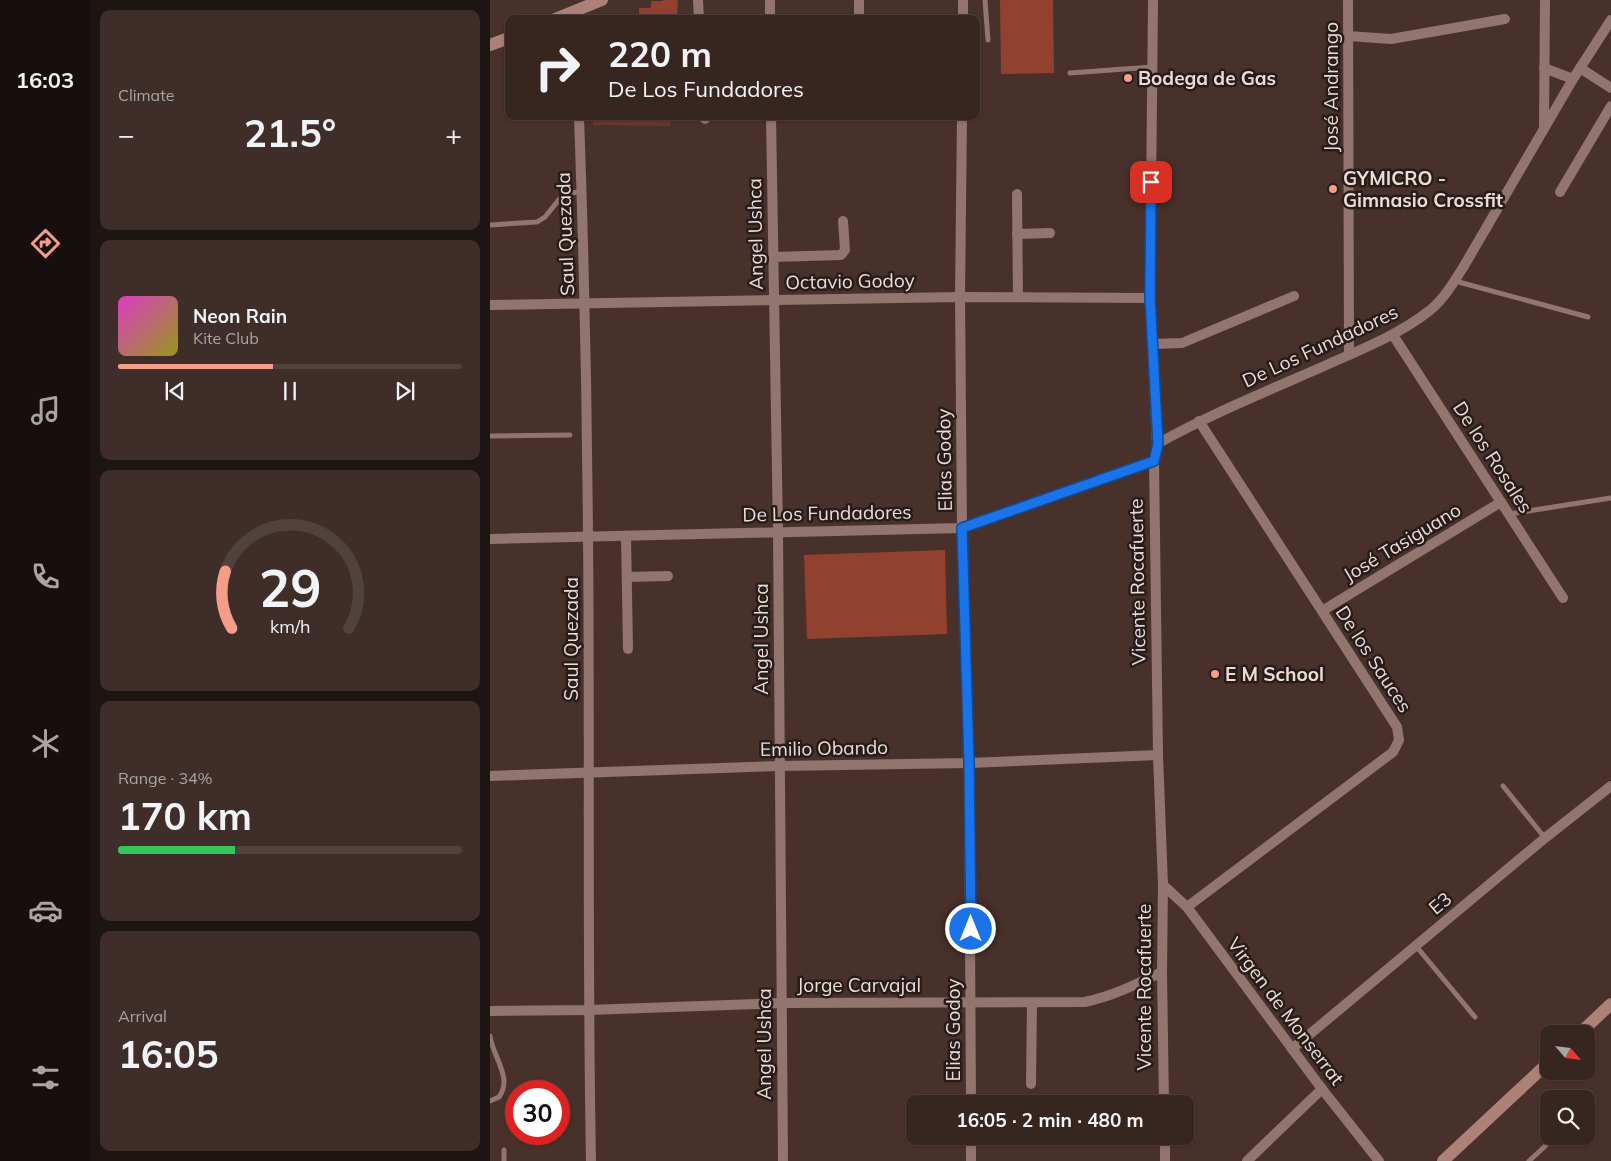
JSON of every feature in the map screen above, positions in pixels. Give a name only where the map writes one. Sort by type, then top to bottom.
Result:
[{"type":"street","points":[[698,0],[699,15]]},
{"type":"street","points":[[770,0],[770,15]]},
{"type":"street","points":[[859,0],[859,15]]},
{"type":"street","points":[[963,0],[963,15]]},
{"type":"street","name":"Vicente Rocafuerte","points":[[1153,0],[1150,298],[1158,444],[1154,461],[1158,755],[1163,885],[1164,1095]]},
{"type":"street","name":"José Andrango","points":[[1348,0],[1349,354]]},
{"type":"street","points":[[1544,0],[1544,127]]},
{"type":"street","points":[[576,15],[594,2]]},
{"type":"street","points":[[1348,36],[1391,39],[1506,19]]},
{"type":"street","name":"De Los Fundadores","points":[[1158,444],[1199,421],[1393,335],[1429,311],[1455,281],[1544,127],[1611,20]]},
{"type":"street","points":[[490,45],[505,39]]},
{"type":"street","points":[[1544,68],[1573,79]]},
{"type":"street","points":[[1580,68],[1611,88]]},
{"type":"street","points":[[1560,192],[1611,106]]},
{"type":"street","name":"Saul Quezada","points":[[579,120],[585,303],[588,537],[588,1010],[591,1161]]},
{"type":"street","name":"Angel Ushca","points":[[771,120],[778,532],[783,1161]]},
{"type":"street","name":"Elias Godoy","points":[[962,120],[960,297],[962,528],[969,763],[971,1095]]},
{"type":"street","points":[[1018,194],[1018,297]]},
{"type":"street","points":[[772,257],[841,255],[845,250],[843,220]]},
{"type":"street","points":[[1017,234],[1050,233]]},
{"type":"street","points":[[1152,344],[1182,343],[1294,296]]},
{"type":"street","name":"Octavio Godoy","points":[[490,305],[960,297],[1150,298]]},
{"type":"street","name":"De los Rosales","points":[[1393,335],[1563,598]]},
{"type":"street","name":"De los Sauces","points":[[1187,907],[1393,752],[1398,747],[1399,733],[1397,727],[1199,421]]},
{"type":"street","name":"De Los Fundadores","points":[[490,539],[962,528],[1154,461]]},
{"type":"street","name":"José Tasiguano","points":[[1322,611],[1501,502]]},
{"type":"street","points":[[626,536],[628,649]]},
{"type":"street","points":[[627,577],[668,576]]},
{"type":"street","name":"Emilio Obando","points":[[490,776],[779,766],[969,763],[1158,755]]},
{"type":"street","name":"E3","points":[[1292,1049],[1545,838],[1611,786]]},
{"type":"street","name":"Virgen de Monserrat","points":[[1163,885],[1187,907],[1322,1089],[1379,1161]]},
{"type":"street","name":"Jorge Carvajal","points":[[490,1011],[588,1010],[782,1003],[1086,1002],[1103,999],[1162,972]]},
{"type":"street","points":[[1031,1084],[1032,1003]]},
{"type":"street","points":[[1589,1025],[1611,1004]]},
{"type":"street","points":[[1443,1161],[1540,1070]]},
{"type":"street","points":[[1247,1161],[1322,1089]]},
{"type":"street","points":[[971,1145],[971,1161]]},
{"type":"street","points":[[1165,1145],[1165,1161]]},
{"type":"lane","points":[[985,0],[988,40]]},
{"type":"lane","points":[[1070,73],[1152,67]]},
{"type":"lane","points":[[490,225],[537,222],[545,217],[560,197],[567,193],[581,192]]},
{"type":"lane","points":[[1455,281],[1588,318]]},
{"type":"lane","points":[[490,436],[570,436]]},
{"type":"lane","points":[[1509,514],[1611,498]]},
{"type":"lane","points":[[1503,786],[1545,838]]},
{"type":"lane","points":[[1416,946],[1475,1018]]},
{"type":"lane","points":[[490,1036],[491,1046],[506,1085],[499,1097],[490,1101]]},
{"type":"lane","points":[[1529,1161],[1546,1145]]},
{"type":"lane","points":[[504,1150],[504,1161]]},
{"type":"shaded area","points":[[594,120],[670,120],[670,126],[593,125]]},
{"type":"building","points":[[678,0],[677,15],[639,15],[639,8],[651,8],[651,1]]},
{"type":"building","points":[[1000,0],[1053,0],[1054,73],[1001,74]]},
{"type":"building","points":[[945,550],[947,634],[807,639],[804,555]]},
{"type":"place","name":"Bodega de Gas","points":[[1128,78]]},
{"type":"place","name":"GYMICRO - Gimnasio Crossfit","points":[[1333,189]]},
{"type":"place","name":"E M School","points":[[1215,674]]},
{"type":"route","points":[[971,929],[969,763],[962,528],[1154,461],[1158,444],[1150,298],[1151,182]]}]
